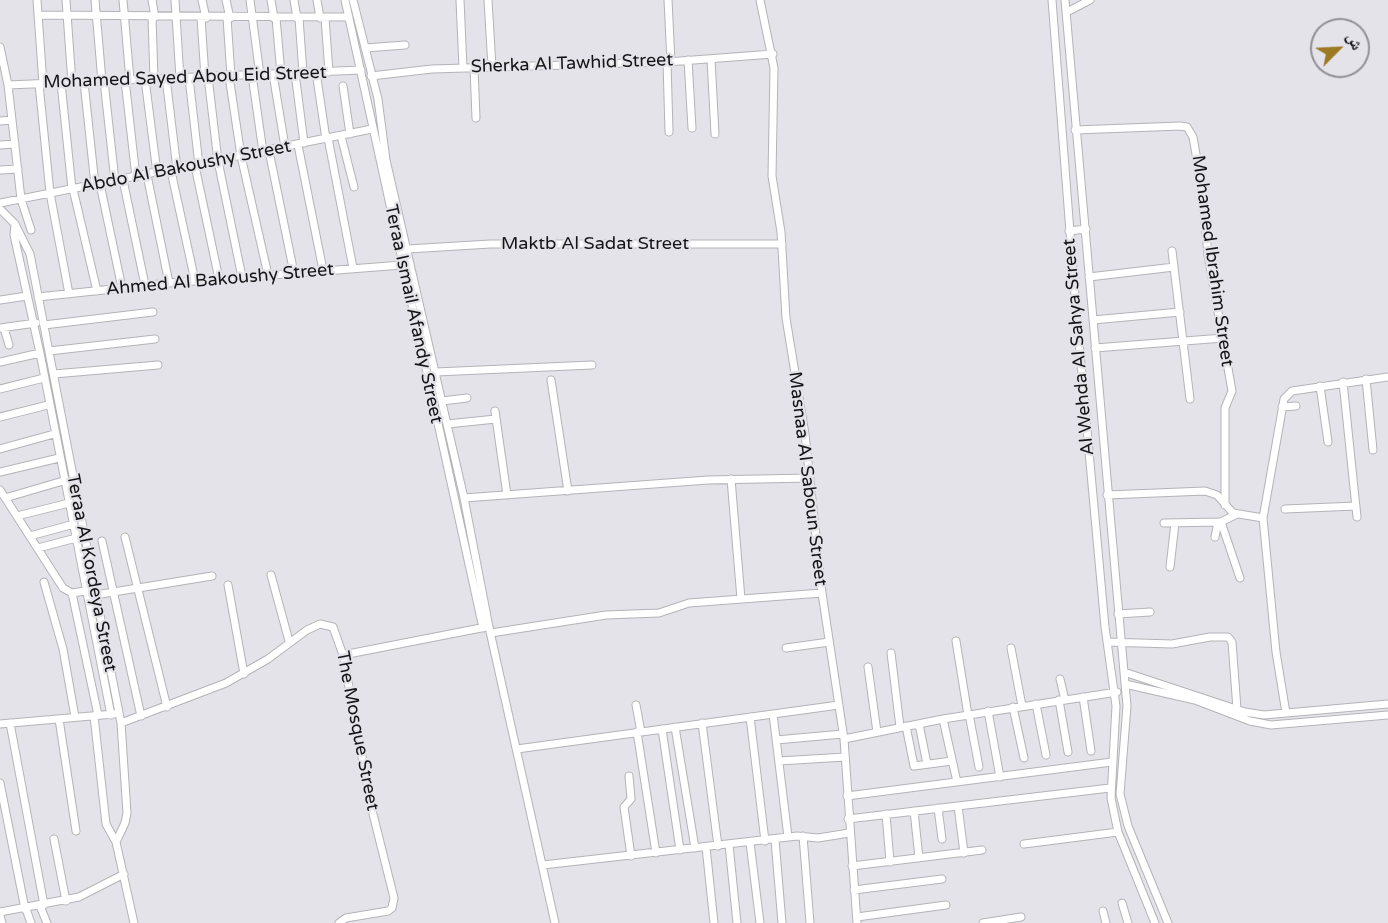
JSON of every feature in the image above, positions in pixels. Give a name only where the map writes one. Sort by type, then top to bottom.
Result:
[{"type":"street","points":[[38,0],[41,84],[50,193],[69,294]]},
{"type":"street","points":[[66,0],[72,83]]},
{"type":"street","points":[[95,0],[103,81],[119,180],[145,285]]},
{"type":"street","points":[[123,0],[126,16],[127,80],[136,177]]},
{"type":"street","points":[[152,0],[150,79],[157,173]]},
{"type":"street","points":[[175,0],[197,165],[219,279]]},
{"type":"street","points":[[202,0],[207,77],[218,161],[242,277]]},
{"type":"street","points":[[226,0],[230,76],[241,156],[268,275]]},
{"type":"street","points":[[250,0],[256,75],[266,151],[294,273]]},
{"type":"street","points":[[271,0],[275,18],[277,74],[285,147]]},
{"type":"street","points":[[294,0],[298,18],[301,144],[323,270]]},
{"type":"street","points":[[317,0],[322,18],[329,72]]},
{"type":"street","name":"Teraa Ismail Afandy Street","points":[[345,0],[402,265],[414,299],[442,400],[464,498],[487,629]]},
{"type":"street","name":"Teraa Ismail Afandy Street","points":[[353,0],[371,76],[386,160],[408,249],[414,299],[487,629]]},
{"type":"street","points":[[460,0],[463,68]]},
{"type":"street","points":[[488,0],[492,67]]},
{"type":"street","points":[[668,0],[669,132]]},
{"type":"street","name":"Masnaa Al Saboun Street","points":[[760,0],[773,54],[772,170],[782,244],[786,318],[801,399],[822,593],[844,737],[848,819],[857,920]]},
{"type":"street","name":"Al Wehda Al Sahya Street","points":[[1052,0],[1068,231],[1107,642],[1117,720],[1110,788],[1118,832],[1155,923]]},
{"type":"street","name":"Al Wehda Al Sahya Street","points":[[1065,0],[1124,672],[1122,805],[1128,826],[1168,923]]},
{"type":"street","points":[[1067,12],[1090,0]]},
{"type":"street","points":[[39,15],[203,18],[349,17]]},
{"type":"street","points":[[364,48],[405,45]]},
{"type":"street","points":[[0,49],[3,72],[8,85],[21,199],[31,230]]},
{"type":"street","name":"Sherka Al Tawhid Street","points":[[371,76],[463,68],[669,62],[773,54]]},
{"type":"street","points":[[711,59],[715,134]]},
{"type":"street","points":[[688,60],[692,128]]},
{"type":"street","points":[[474,68],[476,118]]},
{"type":"street","name":"Mohamed Sayed Abou Eid Street","points":[[8,85],[361,70]]},
{"type":"street","points":[[316,72],[353,268]]},
{"type":"street","points":[[166,78],[174,170],[195,280]]},
{"type":"street","points":[[84,82],[97,184],[122,288]]},
{"type":"street","points":[[61,83],[73,189],[97,291]]},
{"type":"street","points":[[343,86],[350,134]]},
{"type":"street","points":[[0,97],[9,96]]},
{"type":"street","points":[[0,121],[12,120]]},
{"type":"street","name":"Mohamed Ibrahim Street","points":[[1075,130],[1180,126],[1190,131],[1202,189],[1208,255],[1232,391],[1225,408],[1225,506]]},
{"type":"street","name":"Abdo Al Bakoushy Street","points":[[0,203],[372,129]]},
{"type":"street","points":[[341,136],[354,187]]},
{"type":"street","points":[[0,145],[15,144]]},
{"type":"street","points":[[0,170],[18,169]]},
{"type":"street","points":[[147,175],[169,283]]},
{"type":"street","name":"Teraa Al Kordeya Street","points":[[0,209],[15,224],[30,254],[54,374],[80,537],[115,714],[121,723],[127,813],[122,833],[116,842]]},
{"type":"street","name":"Teraa Al Kordeya Street","points":[[15,224],[14,235],[40,353],[63,481],[74,524],[80,537]]},
{"type":"street","points":[[1068,231],[1086,229]]},
{"type":"street","name":"Maktb Al Sadat Street","points":[[408,249],[490,244],[782,244]]},
{"type":"street","points":[[1172,251],[1190,399]]},
{"type":"street","name":"Ahmed Al Bakoushy Street","points":[[38,297],[195,280],[402,265]]},
{"type":"street","points":[[1089,277],[1174,267]]},
{"type":"street","points":[[0,300],[27,296]]},
{"type":"street","points":[[9,345],[2,328],[153,312]]},
{"type":"street","points":[[1093,320],[1180,312]]},
{"type":"street","points":[[1095,348],[1223,338]]},
{"type":"street","points":[[49,351],[155,339]]},
{"type":"street","points":[[0,362],[40,353]]},
{"type":"street","points":[[54,374],[158,365]]},
{"type":"street","points":[[435,372],[592,365]]},
{"type":"street","points":[[1083,377],[1098,376]]},
{"type":"street","points":[[1286,713],[1276,652],[1263,518],[1282,407],[1288,392],[1388,377]]},
{"type":"street","points":[[0,389],[44,378]]},
{"type":"street","points":[[1366,379],[1372,450]]},
{"type":"street","points":[[551,380],[568,491]]},
{"type":"street","points":[[1343,382],[1357,517]]},
{"type":"street","points":[[1320,386],[1328,442]]},
{"type":"street","points":[[442,400],[467,398]]},
{"type":"street","points":[[0,417],[48,405]]},
{"type":"street","points":[[1282,407],[1296,406]]},
{"type":"street","points":[[495,411],[507,495]]},
{"type":"street","points":[[447,424],[496,419]]},
{"type":"street","points":[[0,449],[54,434]]},
{"type":"street","points":[[0,472],[59,458]]},
{"type":"street","points":[[464,498],[731,479],[810,478]]},
{"type":"street","points":[[731,479],[741,599]]},
{"type":"street","points":[[5,498],[63,481]]},
{"type":"street","points":[[0,490],[63,588],[72,593],[113,592],[212,576]]},
{"type":"street","points":[[1107,495],[1206,491],[1216,495],[1225,506],[1238,514],[1263,518]]},
{"type":"street","points":[[17,516],[69,504]]},
{"type":"street","points":[[1285,509],[1356,506]]},
{"type":"street","points":[[1164,523],[1219,522],[1238,514]]},
{"type":"street","points":[[1215,537],[1219,522]]},
{"type":"street","points":[[1219,522],[1240,578]]},
{"type":"street","points":[[1170,567],[1175,523]]},
{"type":"street","points":[[30,536],[74,524]]},
{"type":"street","points":[[38,548],[80,537]]},
{"type":"street","points":[[125,537],[167,707]]},
{"type":"street","points":[[102,541],[141,716]]},
{"type":"street","points":[[271,575],[289,641]]},
{"type":"street","points":[[44,582],[63,649],[75,717]]},
{"type":"street","points":[[228,585],[244,674]]},
{"type":"street","points":[[72,593],[96,715],[106,824],[116,842],[134,923]]},
{"type":"street","points":[[343,655],[487,629],[606,615],[659,613],[689,603],[822,593]]},
{"type":"street","points":[[1118,614],[1150,612]]},
{"type":"street","name":"The Mosque Street","points":[[121,723],[167,707],[244,674],[268,659],[289,641],[314,627],[329,624],[337,634],[343,655],[372,810],[394,898],[392,909],[388,911],[346,918],[339,923]]},
{"type":"street","points":[[487,629],[518,749],[555,923]]},
{"type":"street","points":[[1107,642],[1172,644],[1221,636],[1228,637],[1232,642],[1237,709]]},
{"type":"street","points":[[956,641],[979,767]]},
{"type":"street","points":[[786,648],[829,642]]},
{"type":"street","points":[[1011,648],[1024,758]]},
{"type":"street","points":[[891,653],[903,727],[914,766],[952,761]]},
{"type":"street","points":[[868,668],[877,732]]},
{"type":"street","points":[[1124,672],[1264,716],[1388,705]]},
{"type":"street","points":[[1060,679],[1068,752]]},
{"type":"street","points":[[776,740],[844,737],[988,711],[1115,693],[1125,688],[1195,700],[1264,724],[1388,715]]},
{"type":"street","points":[[1083,697],[1091,751]]},
{"type":"street","points":[[1036,704],[1046,755]]},
{"type":"street","points":[[636,705],[656,853]]},
{"type":"street","points":[[518,749],[839,705]]},
{"type":"street","points":[[988,711],[1000,777]]},
{"type":"street","points":[[1302,712],[1303,722]]},
{"type":"street","points":[[0,724],[115,714]]},
{"type":"street","points":[[773,714],[788,837]]},
{"type":"street","points":[[750,717],[765,841]]},
{"type":"street","points":[[58,718],[76,831]]},
{"type":"street","points":[[943,719],[957,782]]},
{"type":"street","points":[[10,723],[46,923]]},
{"type":"street","points":[[702,723],[718,846]]},
{"type":"street","points":[[919,724],[927,764]]},
{"type":"street","points":[[675,727],[695,848]]},
{"type":"street","points":[[662,729],[680,850]]},
{"type":"street","points":[[778,761],[845,758]]},
{"type":"street","points":[[847,796],[1112,762]]},
{"type":"street","points":[[629,776],[632,799],[624,807],[630,817],[631,855]]},
{"type":"street","points":[[0,783],[25,909],[31,923]]},
{"type":"street","points":[[848,819],[1110,788]]},
{"type":"street","points":[[958,806],[964,853]]},
{"type":"street","points":[[938,808],[942,839]]},
{"type":"street","points":[[914,811],[919,858]]},
{"type":"street","points":[[886,814],[890,862]]},
{"type":"street","points":[[1024,844],[1118,832]]},
{"type":"street","points":[[543,865],[788,837],[818,838],[849,833]]},
{"type":"street","points":[[803,836],[810,923]]},
{"type":"street","points":[[54,839],[66,901]]},
{"type":"street","points":[[774,840],[782,923]]},
{"type":"street","points":[[750,843],[760,923]]},
{"type":"street","points":[[729,845],[737,923]]},
{"type":"street","points":[[706,847],[714,923]]},
{"type":"street","points":[[852,866],[982,850]]},
{"type":"street","points":[[2,923],[0,913],[66,901],[124,874]]},
{"type":"street","points":[[854,890],[942,879]]},
{"type":"street","points":[[1122,903],[1128,923]]},
{"type":"street","points":[[857,920],[946,905]]},
{"type":"street","points":[[1103,911],[1106,923]]},
{"type":"street","points":[[983,923],[1021,917]]}]
